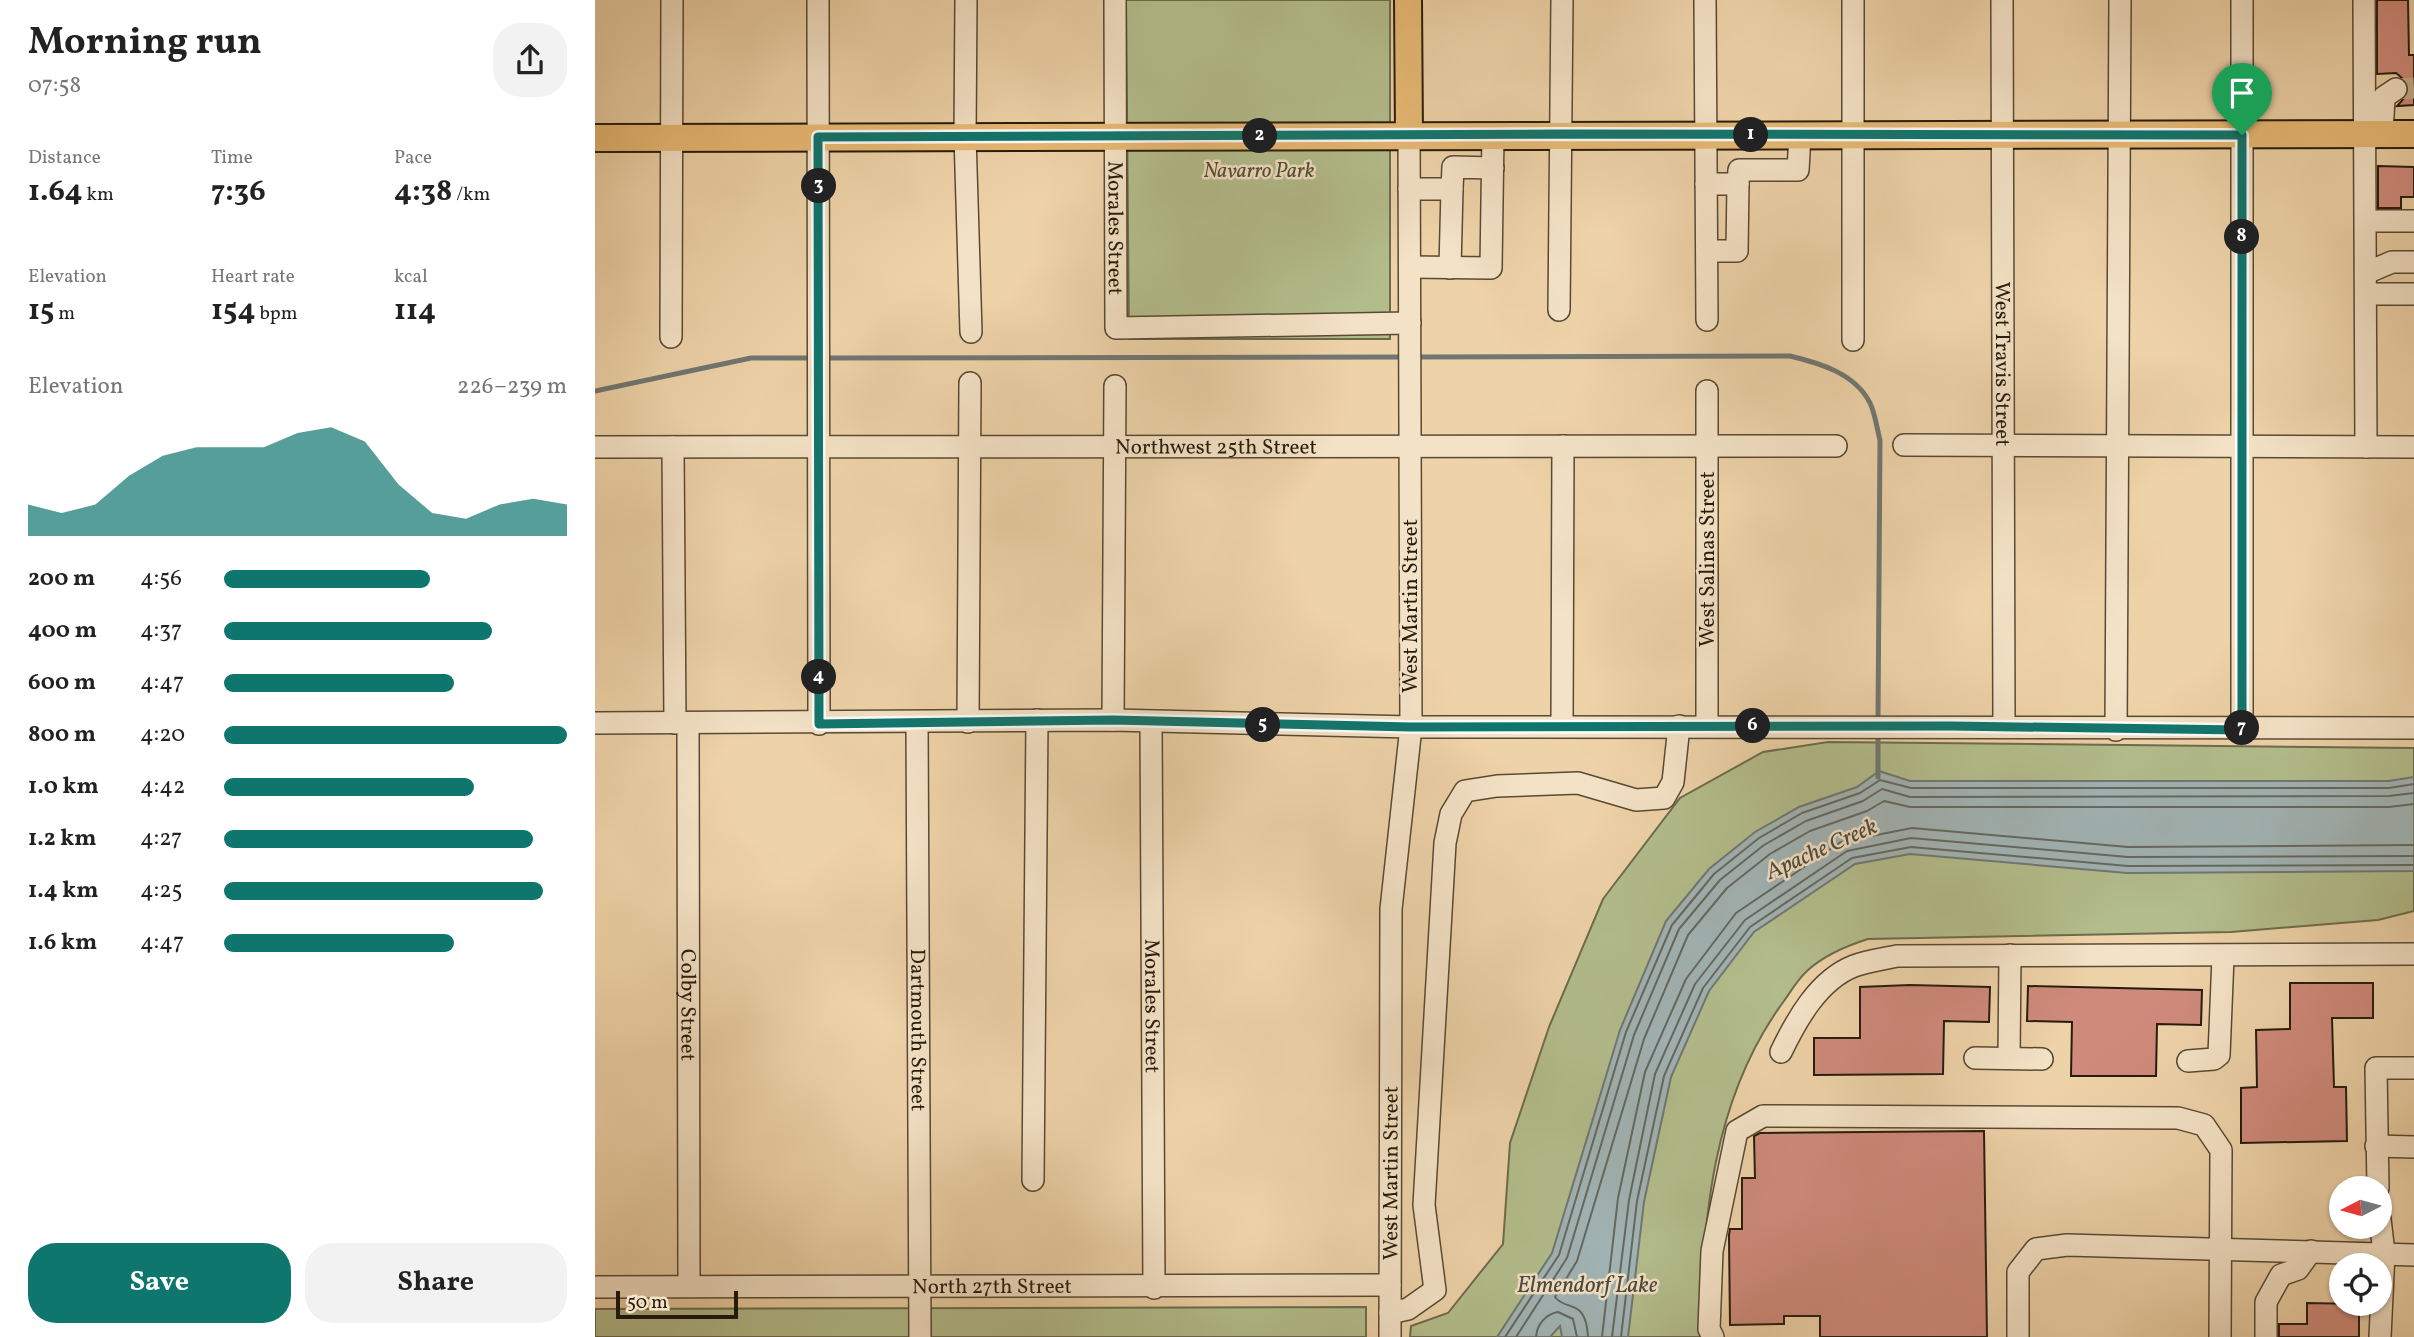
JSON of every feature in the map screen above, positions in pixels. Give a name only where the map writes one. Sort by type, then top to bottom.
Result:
[{"type":"main road","name":"West Martin Street","points":[[1408,0],[1409,135]]},
{"type":"main road","points":[[595,138],[2414,134]]},
{"type":"street","points":[[671,337],[672,0]]},
{"type":"street","points":[[818,0],[819,724]]},
{"type":"street","points":[[965,0],[965,136],[971,332]]},
{"type":"street","name":"Morales Street","points":[[1115,0],[1116,328],[1410,326]]},
{"type":"street","points":[[1559,310],[1562,0]]},
{"type":"street","points":[[1705,0],[1707,320]]},
{"type":"street","points":[[1853,0],[1853,340]]},
{"type":"street","name":"West Travis Street","points":[[2002,0],[2004,726]]},
{"type":"street","points":[[2116,730],[2120,0]]},
{"type":"street","points":[[2242,0],[2242,730]]},
{"type":"street","points":[[2364,0],[2374,134],[2366,221],[2365,447]]},
{"type":"street","points":[[2374,134],[2384,97],[2396,89]]},
{"type":"street","name":"West Martin Street","points":[[1389,1337],[1391,909],[1411,727],[1409,135]]},
{"type":"street","points":[[1410,267],[1492,268],[1493,135]]},
{"type":"street","points":[[1707,251],[1737,251],[1739,170],[1798,170],[1800,135]]},
{"type":"street","points":[[1450,268],[1453,167],[1493,168]]},
{"type":"street","points":[[1706,184],[1738,184]]},
{"type":"street","points":[[1409,189],[1452,190]]},
{"type":"street","points":[[2366,221],[2414,221]]},
{"type":"street","points":[[2366,284],[2392,262],[2414,262]]},
{"type":"street","points":[[2366,284],[2414,294]]},
{"type":"street","points":[[968,722],[970,383]]},
{"type":"street","points":[[1113,720],[1115,386]]},
{"type":"street","name":"West Salinas Street","points":[[1707,391],[1707,726]]},
{"type":"street","points":[[1904,445],[2414,447]]},
{"type":"street","points":[[1562,726],[1563,446]]},
{"type":"street","name":"Northwest 25th Street","points":[[595,447],[1836,446]]},
{"type":"street","name":"Colby Street","points":[[673,447],[682,723],[689,1286]]},
{"type":"street","points":[[1033,1180],[1037,720]]},
{"type":"street","points":[[595,723],[819,724],[1113,720],[1411,727],[2004,726],[2116,730],[2414,728]]},
{"type":"street","name":"Dartmouth Street","points":[[917,722],[920,1337]]},
{"type":"street","name":"Morales Street","points":[[1151,722],[1154,1288]]},
{"type":"street","points":[[1389,1313],[1408,1309],[1435,1290],[1424,1205],[1445,843],[1451,814],[1465,792],[1497,786],[1579,783],[1636,800],[1664,798],[1674,782],[1679,726]]},
{"type":"street","points":[[1781,1052],[1798,1016],[1827,985],[1851,967],[1897,956],[2223,957],[2414,954]]},
{"type":"street","points":[[2009,1058],[2010,955]]},
{"type":"street","points":[[2188,1061],[2214,1059],[2219,1055],[2223,957]]},
{"type":"street","points":[[1975,1058],[2042,1059]]},
{"type":"street","points":[[2377,1176],[2377,1068],[2414,1068]]},
{"type":"street","points":[[1713,1337],[1709,1329],[1712,1251],[1737,1131],[1763,1116],[2178,1118],[2204,1125],[2221,1150],[2220,1337]]},
{"type":"street","points":[[2376,1146],[2414,1147]]},
{"type":"street","points":[[2018,1337],[2018,1272],[2036,1249],[2067,1245],[2384,1253],[2382,1239]]},
{"type":"street","points":[[2266,1337],[2266,1301],[2281,1275],[2298,1269],[2311,1251]]},
{"type":"street","points":[[2392,1254],[2414,1255]]},
{"type":"street","name":"North 27th Street","points":[[595,1287],[920,1285],[1154,1288],[1390,1285]]},
{"type":"street","points":[[2380,1337],[2381,1316]]},
{"type":"green space","name":"Navarro Park","points":[[1126,0],[1390,0],[1390,339],[1129,339]]},
{"type":"green space","points":[[1828,742],[2414,748],[2414,911],[2378,920],[2231,932],[1868,939],[1844,948],[1814,965],[1798,981],[1760,1038],[1741,1078],[1716,1162],[1709,1205],[1704,1249],[1702,1337],[1410,1337],[1411,1326],[1448,1313],[1503,1244],[1510,1143],[1549,1027],[1603,899],[1680,798],[1763,752]]},
{"type":"green space","points":[[1366,1307],[1366,1337],[595,1337],[595,1309]]},
{"type":"water","name":"Elmendorf Lake","points":[[1879,771],[1910,781],[2389,781],[2414,777],[2414,871],[2127,873],[1910,854],[1855,864],[1754,932],[1709,991],[1671,1077],[1644,1202],[1628,1337],[1562,1337],[1560,1326],[1550,1337],[1497,1337],[1552,1253],[1620,1030],[1666,921],[1709,869],[1755,832],[1799,807],[1857,787]]},
{"type":"building","points":[[2377,0],[2408,0],[2409,55],[2414,55],[2414,105],[2397,106],[2408,94],[2407,82],[2396,73],[2377,74]]},
{"type":"building","points":[[2378,166],[2414,167],[2414,197],[2401,197],[2401,208],[2378,208]]},
{"type":"building","points":[[2290,983],[2373,983],[2373,1018],[2332,1018],[2334,1087],[2346,1087],[2347,1141],[2241,1143],[2241,1088],[2257,1087],[2256,1030],[2290,1029]]},
{"type":"building","points":[[2028,986],[2202,990],[2201,1025],[2157,1024],[2156,1076],[2071,1076],[2072,1022],[2027,1021]]},
{"type":"building","points":[[1860,987],[1990,987],[1989,1022],[1944,1021],[1943,1074],[1814,1075],[1814,1038],[1860,1038]]},
{"type":"building","points":[[1984,1131],[1987,1337],[1820,1337],[1820,1316],[1784,1316],[1784,1324],[1730,1325],[1729,1235],[1730,1229],[1742,1229],[1742,1178],[1755,1178],[1754,1136],[1760,1133]]},
{"type":"building","points":[[2307,1303],[2329,1303],[2329,1316],[2359,1316],[2359,1337],[2279,1337],[2279,1324],[2307,1324]]},
{"type":"waterway","points":[[1414,357],[1790,356],[1824,366],[1855,384],[1870,403],[1880,440],[1878,721]]},
{"type":"waterway","points":[[822,358],[1404,357]]},
{"type":"waterway","points":[[595,391],[751,358],[812,358]]},
{"type":"waterway","points":[[1878,731],[1878,777]]},
{"type":"tunnel","points":[[2396,89],[2414,88]]},
{"type":"route","points":[[2242,135],[2242,730],[2116,730],[2004,726],[1411,727],[1113,720],[819,724],[818,137],[2242,135]]},
{"type":"water label","name":"Apache Creek","points":[[1821,848]]}]
